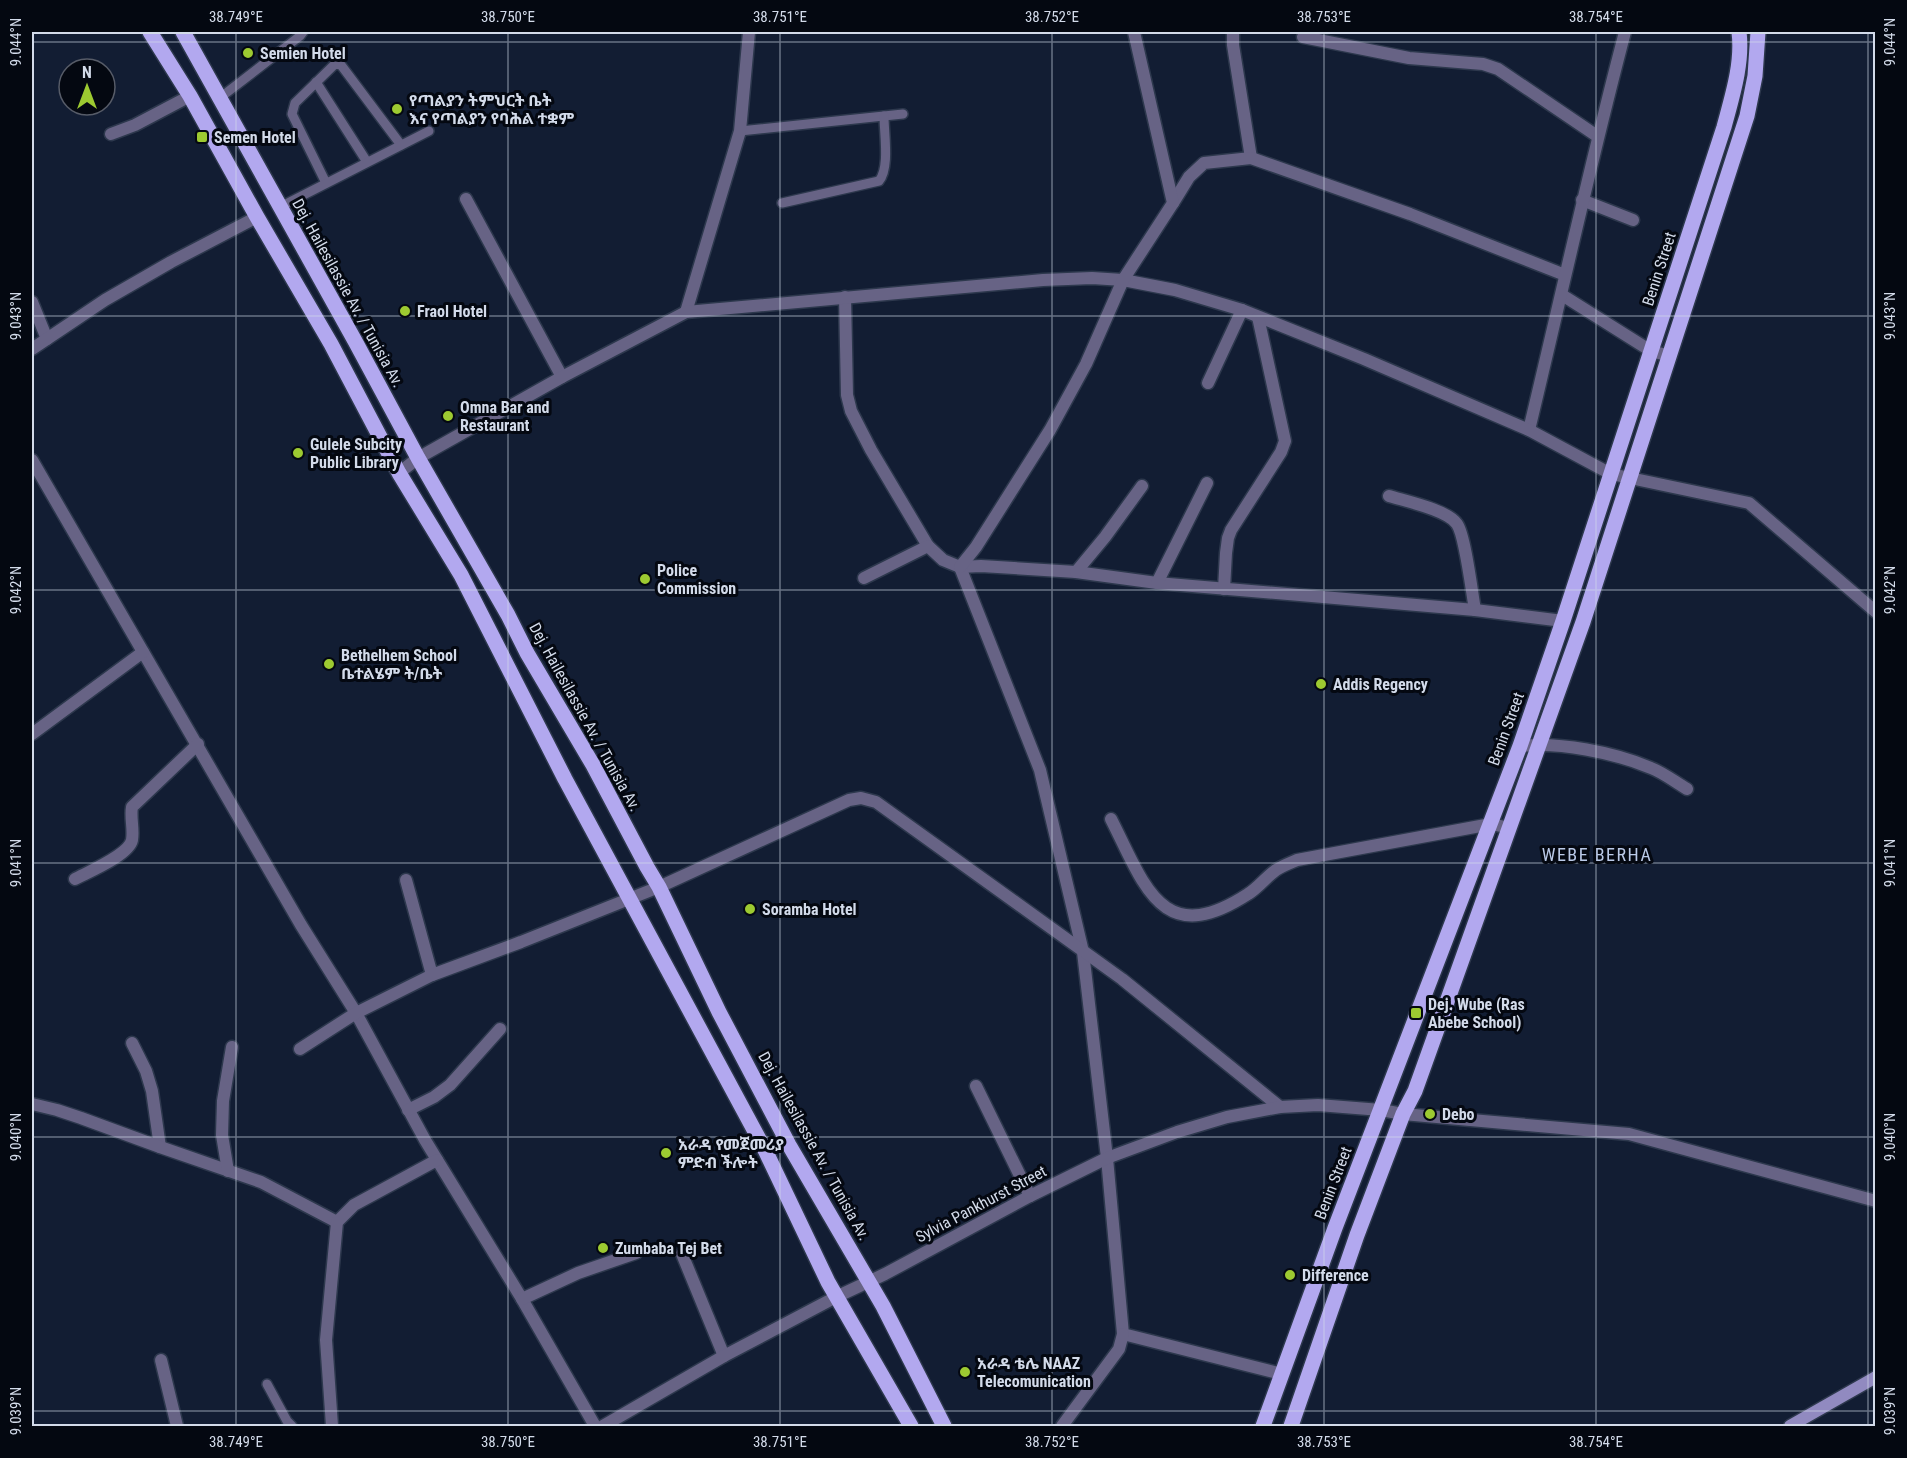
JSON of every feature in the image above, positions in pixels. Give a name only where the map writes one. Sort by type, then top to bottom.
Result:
[{"type":"main road","points":[[150,32],[190,96],[331,344],[399,472],[461,575],[559,768],[766,1152],[836,1297],[911,1426]]},
{"type":"main road","name":"Dej. Hailesilassie Av. / Tunisia Av.","points":[[183,32],[221,97],[418,458],[660,887],[719,1012],[789,1145],[870,1282],[944,1426]]},
{"type":"main road","name":"Benin Street","points":[[1263,1426],[1335,1228],[1491,824],[1563,621],[1724,127],[1735,83],[1739,32]]},
{"type":"main road","points":[[1291,1426],[1357,1235],[1403,1113],[1415,1091],[1510,828],[1630,478],[1747,116],[1755,76],[1758,32]]},
{"type":"main road","points":[[1335,1228],[1357,1235]]},
{"type":"main road","points":[[1790,1426],[1875,1377]]},
{"type":"street","points":[[686,312],[740,131],[750,32]]},
{"type":"street","points":[[1134,32],[1173,203]]},
{"type":"street","points":[[1233,32],[1233,45],[1251,158]]},
{"type":"street","points":[[1529,430],[1562,296],[1597,136],[1626,32]]},
{"type":"street","points":[[1304,37],[1409,58],[1483,64],[1498,69],[1597,136]]},
{"type":"street","points":[[111,134],[135,125],[190,96]]},
{"type":"street","points":[[960,567],[976,547],[1050,430],[1086,364],[1123,280],[1189,177],[1204,163],[1251,158],[1410,214],[1565,275]]},
{"type":"street","points":[[466,199],[562,377]]},
{"type":"street","points":[[1582,200],[1633,220]]},
{"type":"street","points":[[32,349],[105,300],[257,217]]},
{"type":"street","points":[[399,472],[418,458],[562,377],[686,312],[1043,280],[1092,278],[1123,280],[1175,290],[1242,310],[1364,359],[1529,430],[1611,474],[1749,503],[1875,612]]},
{"type":"street","points":[[1562,296],[1651,351],[1670,356]]},
{"type":"street","points":[[845,297],[847,394],[851,411],[871,450],[928,546],[943,560],[960,567],[981,566],[1076,572],[1157,583],[1475,610],[1563,621]]},
{"type":"street","points":[[32,302],[47,339]]},
{"type":"street","points":[[1208,383],[1242,310]]},
{"type":"street","points":[[1224,589],[1228,538],[1231,530],[1281,452],[1285,441],[1257,317]]},
{"type":"street","points":[[32,460],[302,926],[356,1012],[437,1160],[522,1299],[595,1426]]},
{"type":"street","points":[[1157,583],[1207,483]]},
{"type":"street","points":[[1076,572],[1142,486]]},
{"type":"street","points":[[1389,495],[1446,515],[1457,523],[1475,610]]},
{"type":"street","points":[[864,578],[928,546]]},
{"type":"street","points":[[960,567],[1040,770],[1083,952],[1107,1158],[1123,1334],[1119,1349],[1062,1426]]},
{"type":"street","points":[[32,734],[143,652]]},
{"type":"street","points":[[75,879],[124,852],[132,840],[132,807],[198,744]]},
{"type":"street","points":[[1520,746],[1540,744],[1614,754],[1653,769],[1687,789]]},
{"type":"street","points":[[300,1049],[356,1012],[432,975],[660,887],[849,800],[861,798],[876,802],[1122,979],[1280,1107]]},
{"type":"street","points":[[1111,819],[1145,885],[1158,902],[1172,912],[1196,916],[1225,908],[1251,893],[1276,870],[1297,860],[1491,824],[1510,828]]},
{"type":"street","points":[[406,880],[432,975]]},
{"type":"street","points":[[408,1110],[434,1097],[450,1084],[500,1029]]},
{"type":"street","points":[[132,1043],[146,1071],[152,1090],[160,1148]]},
{"type":"street","points":[[228,1171],[222,1135],[223,1101],[232,1047]]},
{"type":"street","points":[[976,1086],[1030,1196]]},
{"type":"street","points":[[32,1104],[123,1132],[160,1148],[261,1182],[337,1222]]},
{"type":"street","name":"Sylvia Pankhurst Street","points":[[603,1426],[724,1356],[1107,1158],[1177,1132],[1227,1117],[1280,1107],[1318,1105],[1629,1134],[1875,1200]]},
{"type":"street","points":[[332,1426],[326,1340],[337,1222],[354,1205],[437,1160]]},
{"type":"street","points":[[522,1299],[578,1273],[636,1253]]},
{"type":"street","points":[[682,1254],[724,1356]]},
{"type":"street","points":[[1123,1334],[1282,1374]]},
{"type":"street","points":[[161,1360],[177,1426]]},
{"type":"lane","points":[[221,97],[303,32]]},
{"type":"lane","points":[[326,183],[292,114],[296,103],[335,64],[341,65],[401,145]]},
{"type":"lane","points":[[316,82],[367,162]]},
{"type":"lane","points":[[740,131],[903,114]]},
{"type":"lane","points":[[782,203],[879,181],[884,175],[884,116]]},
{"type":"lane","points":[[280,207],[429,131]]},
{"type":"lane","points":[[267,1384],[292,1426]]},
{"type":"place","name":"Semien Hotel","points":[[248,53]]},
{"type":"place","name":"የጣልያን ትምህርት ቤት እና የጣልያን የባሕል ተቋም","points":[[397,109]]},
{"type":"place","name":"Semen Hotel","points":[[202,137]]},
{"type":"place","name":"Fraol Hotel","points":[[405,311]]},
{"type":"place","name":"Omna Bar and Restaurant","points":[[448,416]]},
{"type":"place","name":"Gulele Subcity Public Library","points":[[298,453]]},
{"type":"place","name":"Police Commission","points":[[645,579]]},
{"type":"place","name":"Bethelhem School ቤተልሄም ት/ቤት","points":[[329,664]]},
{"type":"place","name":"Addis Regency","points":[[1321,684]]},
{"type":"place","name":"Soramba Hotel","points":[[750,909]]},
{"type":"place","name":"Dej. Wube (Ras Abebe School)","points":[[1416,1013]]},
{"type":"place","name":"Debo","points":[[1430,1114]]},
{"type":"place","name":"አራዳ የመጀመሪያ ምድብ ችሎት","points":[[666,1153]]},
{"type":"place","name":"Zumbaba Tej Bet","points":[[603,1248]]},
{"type":"place","name":"Difference","points":[[1290,1275]]},
{"type":"place","name":"አራዳ ቴሌ NAAZ Telecomunication","points":[[965,1372]]},
{"type":"district","name":"WEBE BERHA","points":[[1597,854]]}]
